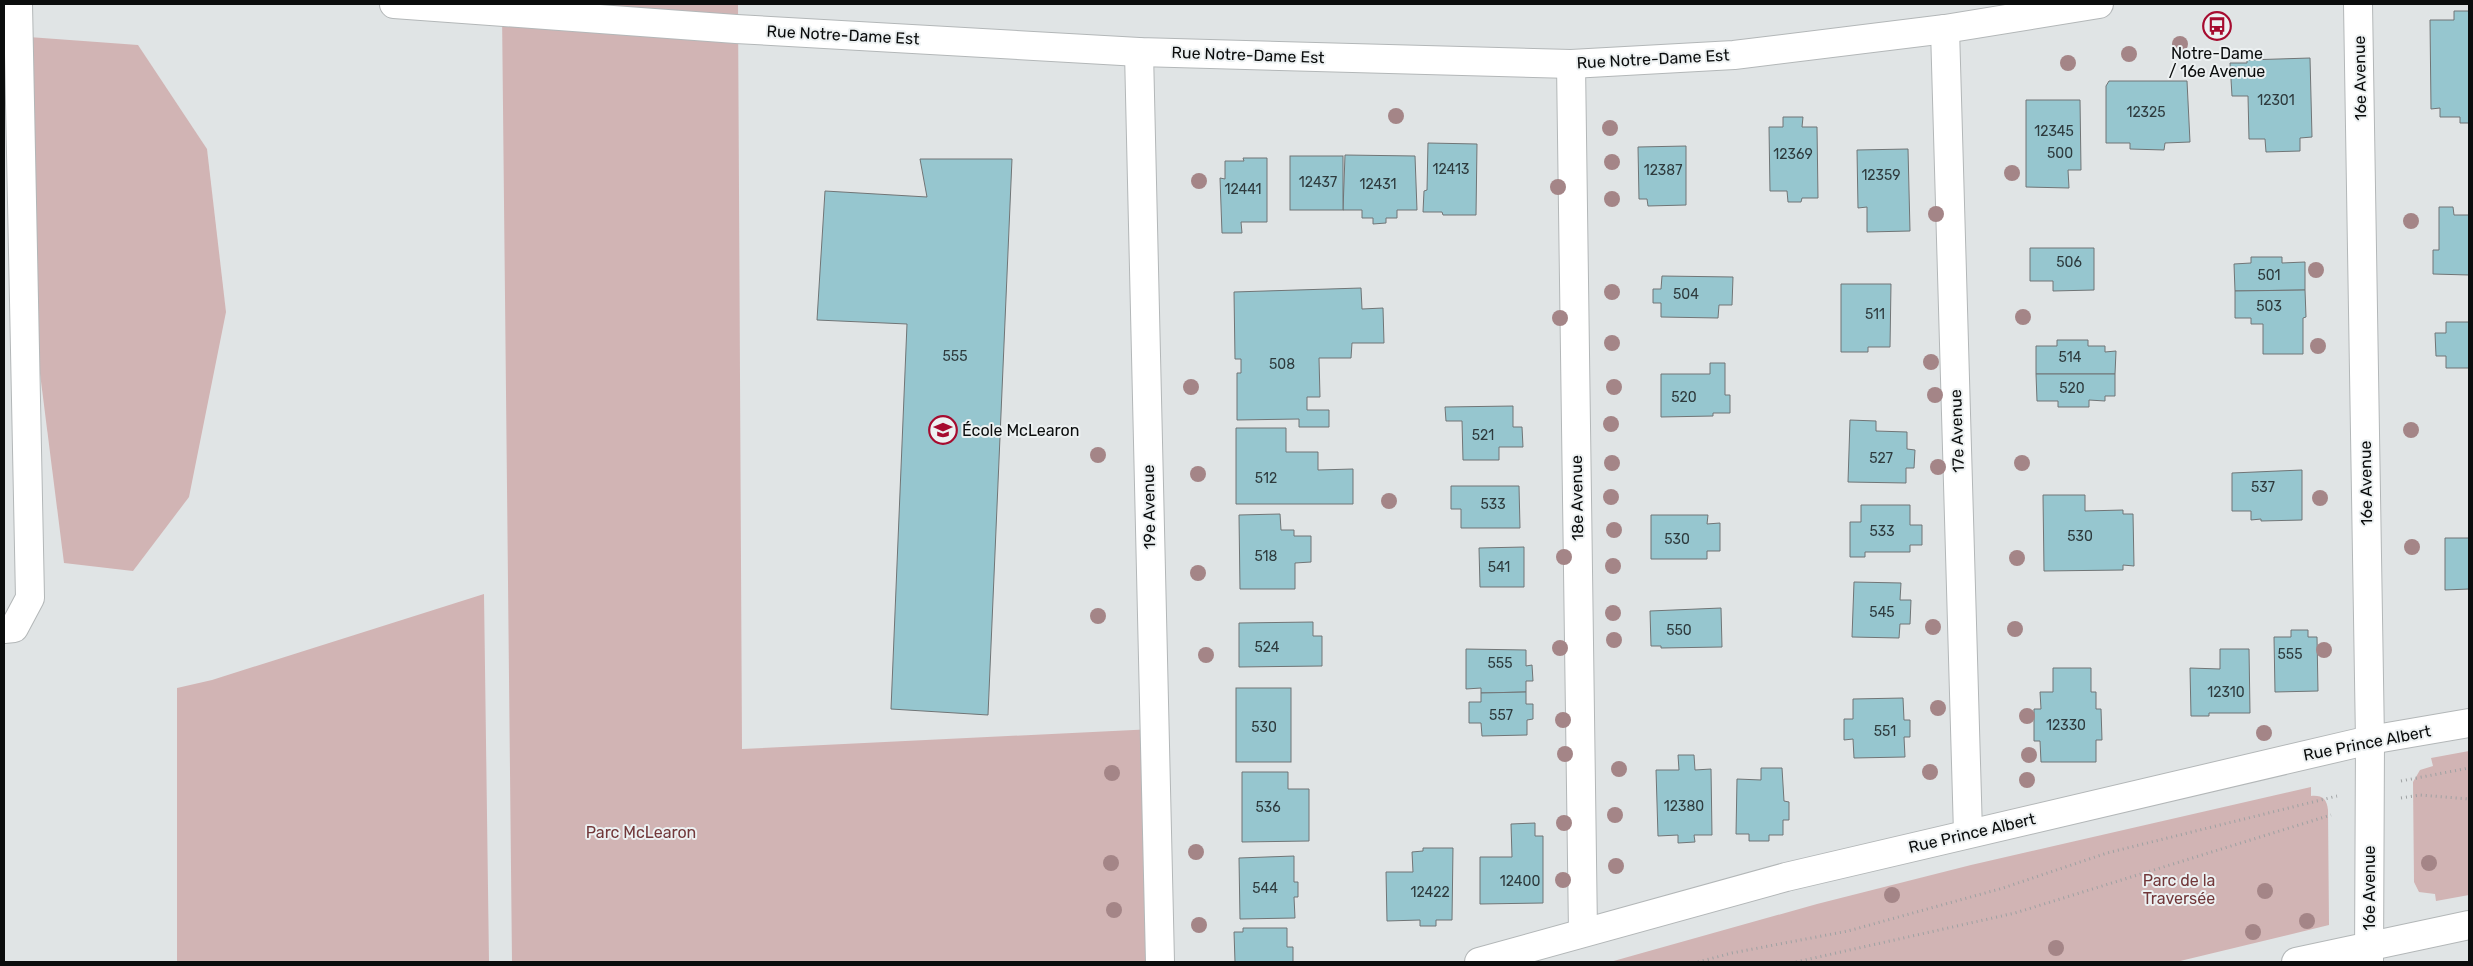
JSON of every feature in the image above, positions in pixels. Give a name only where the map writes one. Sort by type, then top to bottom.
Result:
[{"type":"street","points":[[4,629],[14,628],[30,598],[18,4]]},
{"type":"street","name":"Rue Notre-Dame Est","points":[[394,4],[736,29],[1139,52],[1571,64],[1734,55],[1945,29],[2099,4]]},
{"type":"street","name":"16e Avenue","points":[[2358,4],[2370,740],[2369,954]]},
{"type":"street","name":"17e Avenue","points":[[1945,29],[1968,833]]},
{"type":"street","name":"19e Avenue","points":[[1139,52],[1160,962]]},
{"type":"street","name":"18e Avenue","points":[[1571,64],[1583,932]]},
{"type":"street","name":"Rue Prince Albert","points":[[1480,962],[1786,877],[1968,833],[2370,740],[2469,723]]},
{"type":"street","points":[[2296,962],[2369,954],[2469,925]]},
{"type":"path","points":[[2399,781],[2469,768]]},
{"type":"path","points":[[2398,798],[2420,795],[2469,800]]},
{"type":"path","points":[[1698,962],[1732,953],[1848,931],[2004,888],[2106,853],[2330,798]]},
{"type":"path","points":[[1796,962],[2015,913],[2332,815]]},
{"type":"green space","name":"Parc McLearon","points":[[394,4],[738,4],[742,749],[1154,729],[1160,962],[512,962],[502,12]]},
{"type":"green space","points":[[15,36],[138,45],[207,149],[226,312],[189,497],[133,571],[64,563],[15,176]]},
{"type":"green space","points":[[484,594],[489,962],[177,962],[177,688],[212,680]]},
{"type":"green space","points":[[2469,751],[2469,895],[2436,901],[2435,894],[2419,892],[2414,882],[2413,782],[2420,770],[2433,766],[2431,758]]},
{"type":"green space","name":"Parc de la Traversée","points":[[2311,787],[2311,796],[2318,796],[2323,799],[2328,810],[2329,925],[2176,962],[1610,962],[1817,904],[1971,865]]},
{"type":"building","points":[[2454,11],[2469,11],[2469,123],[2460,123],[2460,117],[2440,117],[2440,108],[2431,109],[2430,20],[2454,20]]},
{"type":"building","points":[[2310,58],[2312,137],[2300,138],[2300,151],[2266,152],[2265,139],[2249,139],[2248,96],[2232,96],[2230,63],[2247,63],[2247,60]]},
{"type":"building","points":[[2109,81],[2187,81],[2190,142],[2165,143],[2164,150],[2130,149],[2130,143],[2106,143],[2106,86]]},
{"type":"building","points":[[2026,100],[2080,100],[2081,170],[2068,170],[2069,188],[2026,187]]},
{"type":"building","points":[[1783,117],[1803,117],[1802,127],[1817,127],[1818,198],[1802,198],[1801,202],[1788,202],[1787,191],[1770,191],[1769,127],[1783,127]]},
{"type":"building","points":[[1428,143],[1477,144],[1476,215],[1443,215],[1442,212],[1423,212],[1424,191],[1427,190]]},
{"type":"building","points":[[1686,146],[1686,205],[1648,206],[1647,199],[1639,199],[1638,147]]},
{"type":"building","points":[[1908,149],[1910,231],[1867,232],[1867,207],[1858,208],[1857,150]]},
{"type":"building","points":[[1345,155],[1415,156],[1417,210],[1397,210],[1397,218],[1386,218],[1386,223],[1373,224],[1373,218],[1362,218],[1362,210],[1343,210]]},
{"type":"building","points":[[1290,156],[1343,156],[1343,210],[1290,210]]},
{"type":"building","points":[[1243,158],[1267,158],[1267,222],[1241,222],[1242,233],[1222,233],[1220,178],[1225,179],[1225,161],[1244,161]]},
{"type":"building","points":[[920,159],[1012,159],[988,715],[891,709],[907,324],[817,320],[825,191],[927,197]]},
{"type":"building","points":[[2439,207],[2453,207],[2454,215],[2469,215],[2469,275],[2433,274],[2433,250],[2439,250]]},
{"type":"building","points":[[2030,248],[2094,248],[2094,290],[2053,291],[2053,281],[2030,281]]},
{"type":"building","points":[[2251,257],[2282,257],[2282,263],[2305,262],[2305,290],[2235,291],[2234,264],[2251,263]]},
{"type":"building","points":[[1662,276],[1733,277],[1732,305],[1719,305],[1718,318],[1661,317],[1661,303],[1653,303],[1653,289],[1661,289]]},
{"type":"building","points":[[1841,284],[1891,284],[1890,347],[1868,347],[1868,352],[1841,352]]},
{"type":"building","points":[[1361,288],[1362,309],[1383,308],[1384,343],[1352,343],[1351,358],[1319,358],[1320,397],[1307,397],[1307,410],[1329,410],[1329,427],[1299,427],[1299,419],[1237,420],[1237,373],[1241,373],[1241,359],[1235,359],[1234,292]]},
{"type":"building","points":[[2305,290],[2306,317],[2303,318],[2303,354],[2263,354],[2263,324],[2251,324],[2251,318],[2235,318],[2235,291]]},
{"type":"building","points":[[2446,322],[2469,322],[2469,368],[2446,368],[2446,356],[2436,356],[2435,333],[2446,333]]},
{"type":"building","points":[[2057,340],[2088,340],[2088,346],[2105,346],[2105,352],[2116,351],[2115,374],[2036,374],[2036,346],[2057,346]]},
{"type":"building","points":[[1710,363],[1725,363],[1725,395],[1730,395],[1730,413],[1713,413],[1713,416],[1661,417],[1661,374],[1710,374]]},
{"type":"building","points":[[2036,374],[2115,374],[2115,396],[2105,396],[2105,401],[2089,400],[2089,407],[2058,407],[2058,401],[2037,401]]},
{"type":"building","points":[[1513,406],[1513,427],[1522,427],[1523,447],[1499,447],[1499,460],[1463,460],[1462,421],[1446,421],[1445,407]]},
{"type":"building","points":[[1850,420],[1876,421],[1876,431],[1907,432],[1907,449],[1915,450],[1914,468],[1906,468],[1906,483],[1848,482]]},
{"type":"building","points":[[1236,428],[1286,428],[1286,452],[1318,452],[1318,470],[1353,469],[1353,504],[1236,504]]},
{"type":"building","points":[[2302,470],[2302,520],[2251,520],[2251,511],[2232,511],[2232,473]]},
{"type":"building","points":[[1451,486],[1519,486],[1520,528],[1461,528],[1461,509],[1451,509]]},
{"type":"building","points":[[2043,495],[2085,495],[2085,511],[2123,510],[2123,514],[2133,514],[2134,566],[2123,565],[2123,570],[2044,571]]},
{"type":"building","points":[[1861,505],[1910,505],[1910,525],[1922,525],[1922,545],[1910,545],[1910,552],[1865,552],[1865,557],[1850,557],[1850,522],[1861,522]]},
{"type":"building","points":[[1280,514],[1281,530],[1294,530],[1294,536],[1311,536],[1311,562],[1295,563],[1295,589],[1240,589],[1239,515]]},
{"type":"building","points":[[1651,515],[1708,515],[1707,524],[1720,523],[1720,551],[1707,551],[1707,559],[1651,559]]},
{"type":"building","points":[[2445,538],[2469,538],[2469,589],[2445,590]]},
{"type":"building","points":[[1524,547],[1524,587],[1480,587],[1479,548]]},
{"type":"building","points":[[1854,582],[1901,583],[1900,600],[1911,600],[1910,624],[1900,624],[1899,638],[1852,637]]},
{"type":"building","points":[[1721,608],[1722,647],[1661,648],[1661,646],[1651,646],[1650,611]]},
{"type":"building","points":[[1313,622],[1313,636],[1322,636],[1322,666],[1239,667],[1239,623]]},
{"type":"building","points":[[2291,630],[2308,630],[2308,637],[2317,637],[2318,691],[2275,692],[2274,637],[2291,637]]},
{"type":"building","points":[[1466,649],[1526,650],[1526,666],[1532,665],[1533,681],[1526,681],[1526,692],[1481,693],[1481,688],[1466,689]]},
{"type":"building","points":[[2220,649],[2249,649],[2250,713],[2209,713],[2209,716],[2191,716],[2190,668],[2220,669]]},
{"type":"building","points":[[2053,668],[2091,668],[2091,692],[2096,692],[2096,709],[2101,709],[2102,740],[2096,740],[2096,762],[2041,762],[2040,741],[2034,741],[2034,709],[2041,709],[2040,692],[2053,692]]},
{"type":"building","points":[[1236,688],[1291,688],[1291,762],[1236,762]]},
{"type":"building","points":[[1526,692],[1526,704],[1533,704],[1533,719],[1527,720],[1527,735],[1482,736],[1481,723],[1469,723],[1469,702],[1481,702],[1481,693]]},
{"type":"building","points":[[1903,698],[1904,720],[1910,720],[1910,737],[1904,737],[1905,757],[1854,758],[1853,739],[1844,740],[1844,719],[1853,719],[1853,699]]},
{"type":"building","points":[[1678,755],[1694,755],[1695,770],[1711,769],[1712,835],[1694,835],[1695,842],[1678,843],[1678,835],[1658,836],[1656,770],[1679,770]]},
{"type":"building","points":[[1761,768],[1782,768],[1784,801],[1789,802],[1789,820],[1783,820],[1783,835],[1769,835],[1769,841],[1749,841],[1749,834],[1736,834],[1737,779],[1761,780]]},
{"type":"building","points":[[1242,772],[1288,772],[1288,789],[1309,789],[1309,841],[1242,842]]},
{"type":"building","points":[[1535,823],[1535,836],[1543,836],[1543,903],[1480,904],[1480,857],[1512,857],[1511,824]]},
{"type":"building","points":[[1423,848],[1453,848],[1452,920],[1436,920],[1436,926],[1420,926],[1420,920],[1387,921],[1386,872],[1413,872],[1412,852],[1423,851]]},
{"type":"building","points":[[1294,856],[1294,882],[1298,882],[1298,897],[1294,897],[1295,918],[1240,919],[1239,858]]},
{"type":"building","points":[[1243,928],[1287,928],[1287,947],[1293,947],[1293,962],[1235,962],[1234,932],[1243,932]]},
{"type":"place","name":"Notre-Dame / 16e Avenue","points":[[2217,26]]},
{"type":"place","name":"École McLearon","points":[[943,430]]}]
